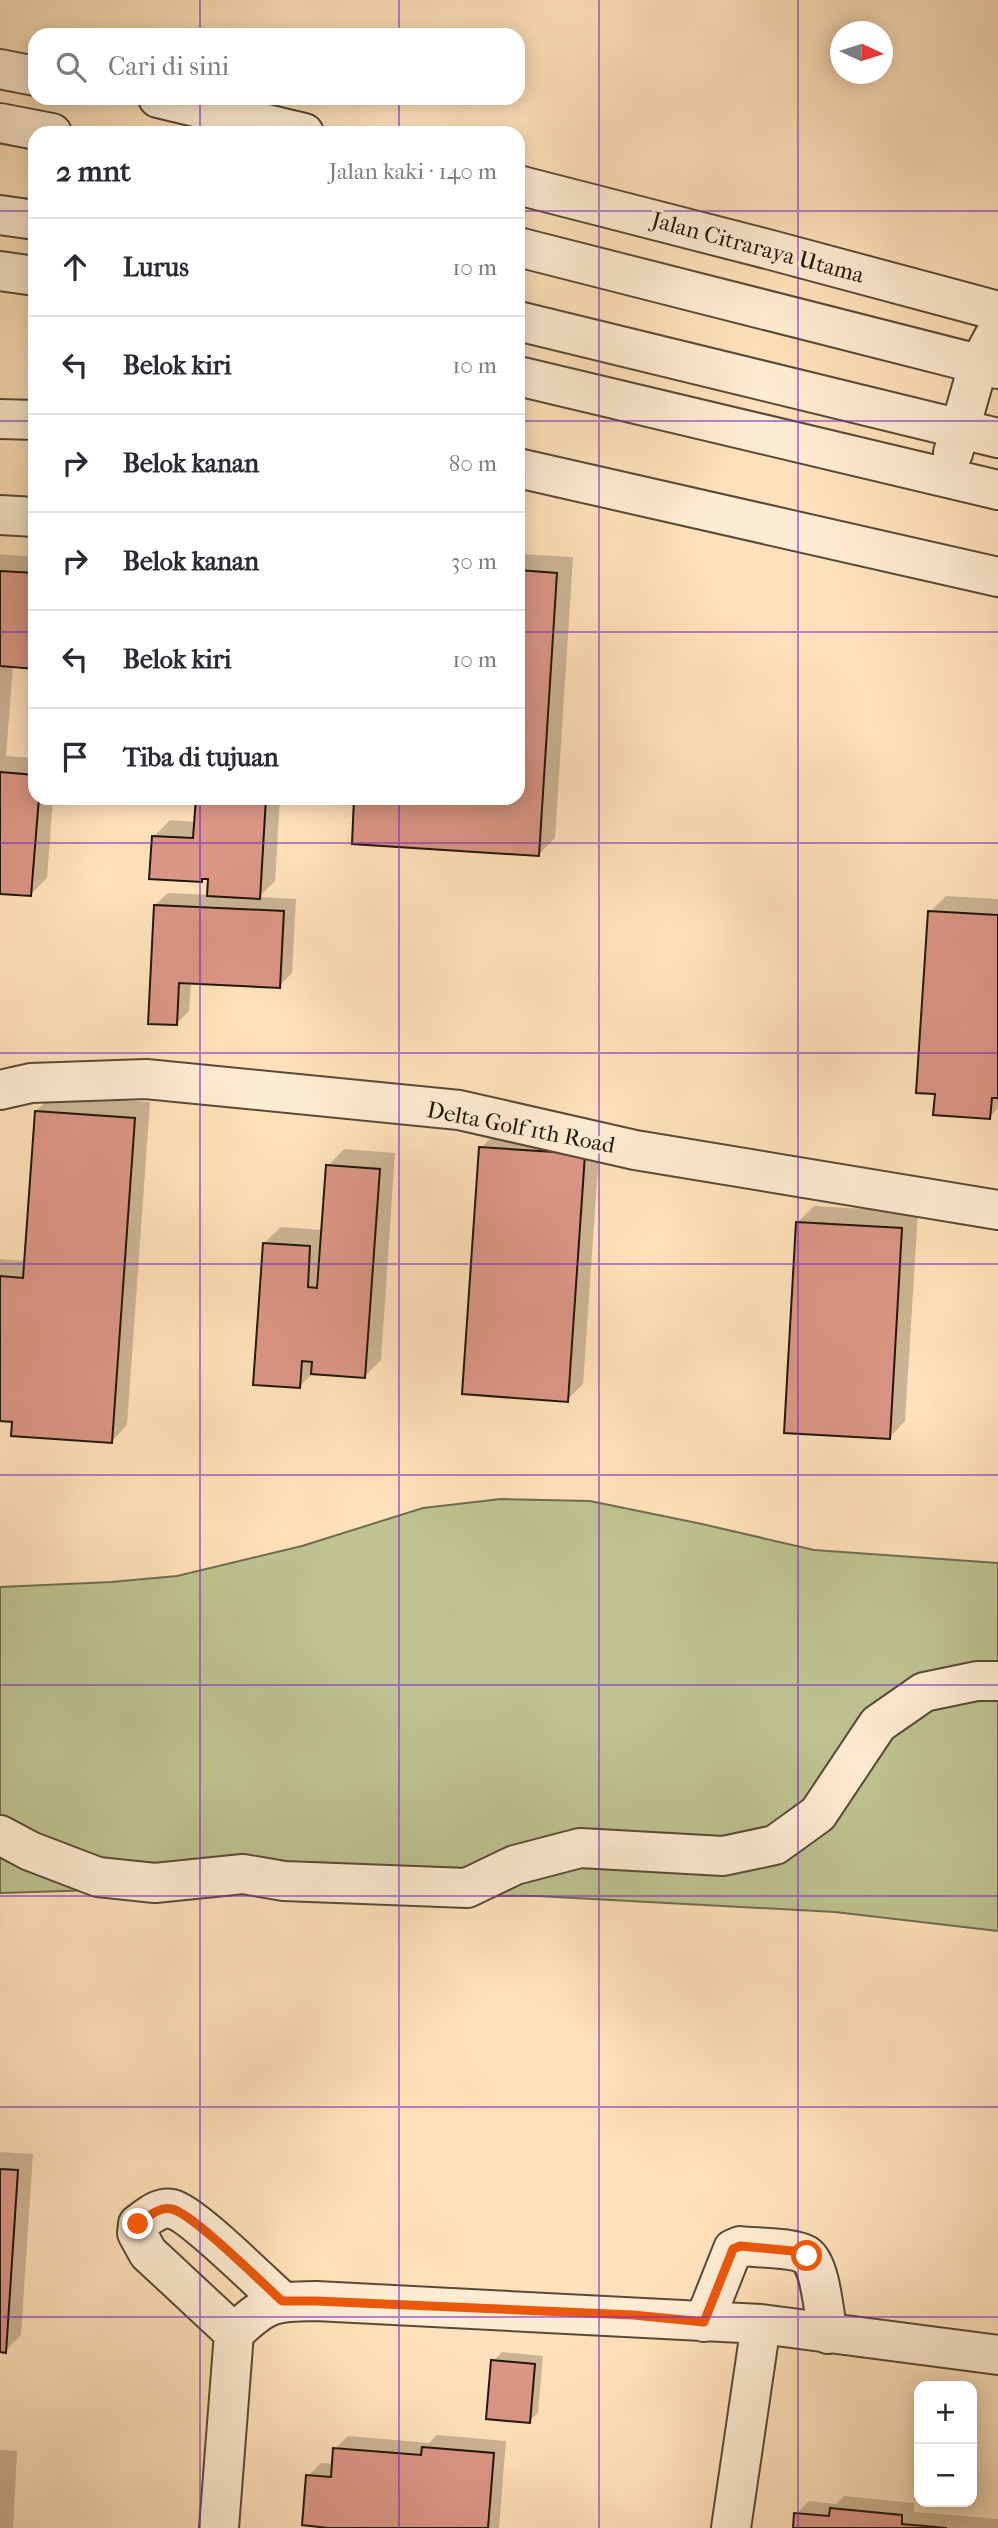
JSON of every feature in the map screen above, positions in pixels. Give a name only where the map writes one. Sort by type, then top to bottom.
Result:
[{"type":"street","points":[[0,69],[28,75]]},
{"type":"street","points":[[187,105],[275,126]]},
{"type":"street","points":[[0,123],[28,128]]},
{"type":"street","name":"Jalan Citraraya Utama","points":[[525,187],[998,311]]},
{"type":"street","points":[[0,215],[28,219]]},
{"type":"street","points":[[525,249],[988,367]]},
{"type":"street","points":[[0,271],[28,275]]},
{"type":"street","points":[[525,323],[998,438]]},
{"type":"street","points":[[946,479],[958,429],[988,367],[998,329]]},
{"type":"street","points":[[525,378],[998,490]]},
{"type":"street","points":[[0,419],[28,420]]},
{"type":"street","points":[[525,470],[998,577]]},
{"type":"street","points":[[0,515],[28,517]]},
{"type":"street","name":"Delta Golf 1th Road","points":[[0,1090],[31,1083],[146,1079],[459,1110],[635,1150],[998,1210]]},
{"type":"street","points":[[0,1835],[30,1851],[99,1877],[155,1883],[243,1874],[284,1881],[467,1888],[515,1865],[580,1848],[723,1856],[775,1845],[818,1814],[878,1724],[924,1692],[977,1681],[998,1681]]},
{"type":"street","points":[[234,2333],[148,2253],[137,2233],[138,2224],[162,2208],[174,2209],[202,2228],[282,2301]]},
{"type":"street","points":[[704,2322],[733,2249],[740,2246],[793,2251],[807,2256],[816,2269],[828,2334]]},
{"type":"street","points":[[219,2528],[234,2333],[258,2310],[282,2301],[330,2301],[761,2324],[998,2355]]},
{"type":"street","points":[[732,2528],[761,2324]]},
{"type":"green space","points":[[501,1499],[590,1501],[814,1550],[998,1563],[998,1931],[835,1912],[537,1896],[310,1895],[130,1889],[0,1893],[0,1587],[177,1576],[302,1546],[423,1508]]},
{"type":"building","points":[[0,571],[28,573],[28,668],[0,666]]},
{"type":"building","points":[[525,571],[557,573],[539,856],[352,844],[354,805],[525,805]]},
{"type":"building","points":[[0,772],[28,774],[28,805],[38,805],[31,896],[0,894]]},
{"type":"building","points":[[195,805],[266,805],[260,899],[207,896],[208,879],[202,879],[202,882],[149,879],[152,836],[193,838]]},
{"type":"building","points":[[154,905],[284,911],[280,988],[179,983],[177,1025],[148,1024]]},
{"type":"building","points":[[928,911],[998,915],[998,1098],[992,1098],[990,1119],[933,1115],[935,1094],[916,1093]]},
{"type":"building","points":[[35,1111],[135,1118],[112,1443],[11,1436],[12,1422],[0,1421],[0,1276],[23,1278]]},
{"type":"building","points":[[479,1147],[585,1154],[568,1402],[462,1394]]},
{"type":"building","points":[[326,1165],[380,1169],[365,1378],[311,1374],[312,1362],[302,1361],[300,1388],[253,1385],[263,1243],[310,1246],[308,1287],[317,1288]]},
{"type":"building","points":[[796,1222],[902,1228],[890,1439],[784,1433]]},
{"type":"building","points":[[0,2169],[18,2170],[6,2353],[0,2352]]},
{"type":"building","points":[[491,2360],[535,2364],[530,2423],[486,2419]]},
{"type":"building","points":[[422,2447],[494,2453],[488,2528],[328,2528],[302,2525],[306,2475],[331,2477],[333,2448],[421,2455]]},
{"type":"building","points":[[830,2508],[902,2515],[902,2524],[947,2528],[793,2528],[794,2513],[829,2516]]},
{"type":"route","points":[[138,2224],[162,2208],[174,2209],[202,2228],[282,2301],[633,2315],[704,2322],[733,2249],[740,2246],[793,2251],[807,2256]]}]
